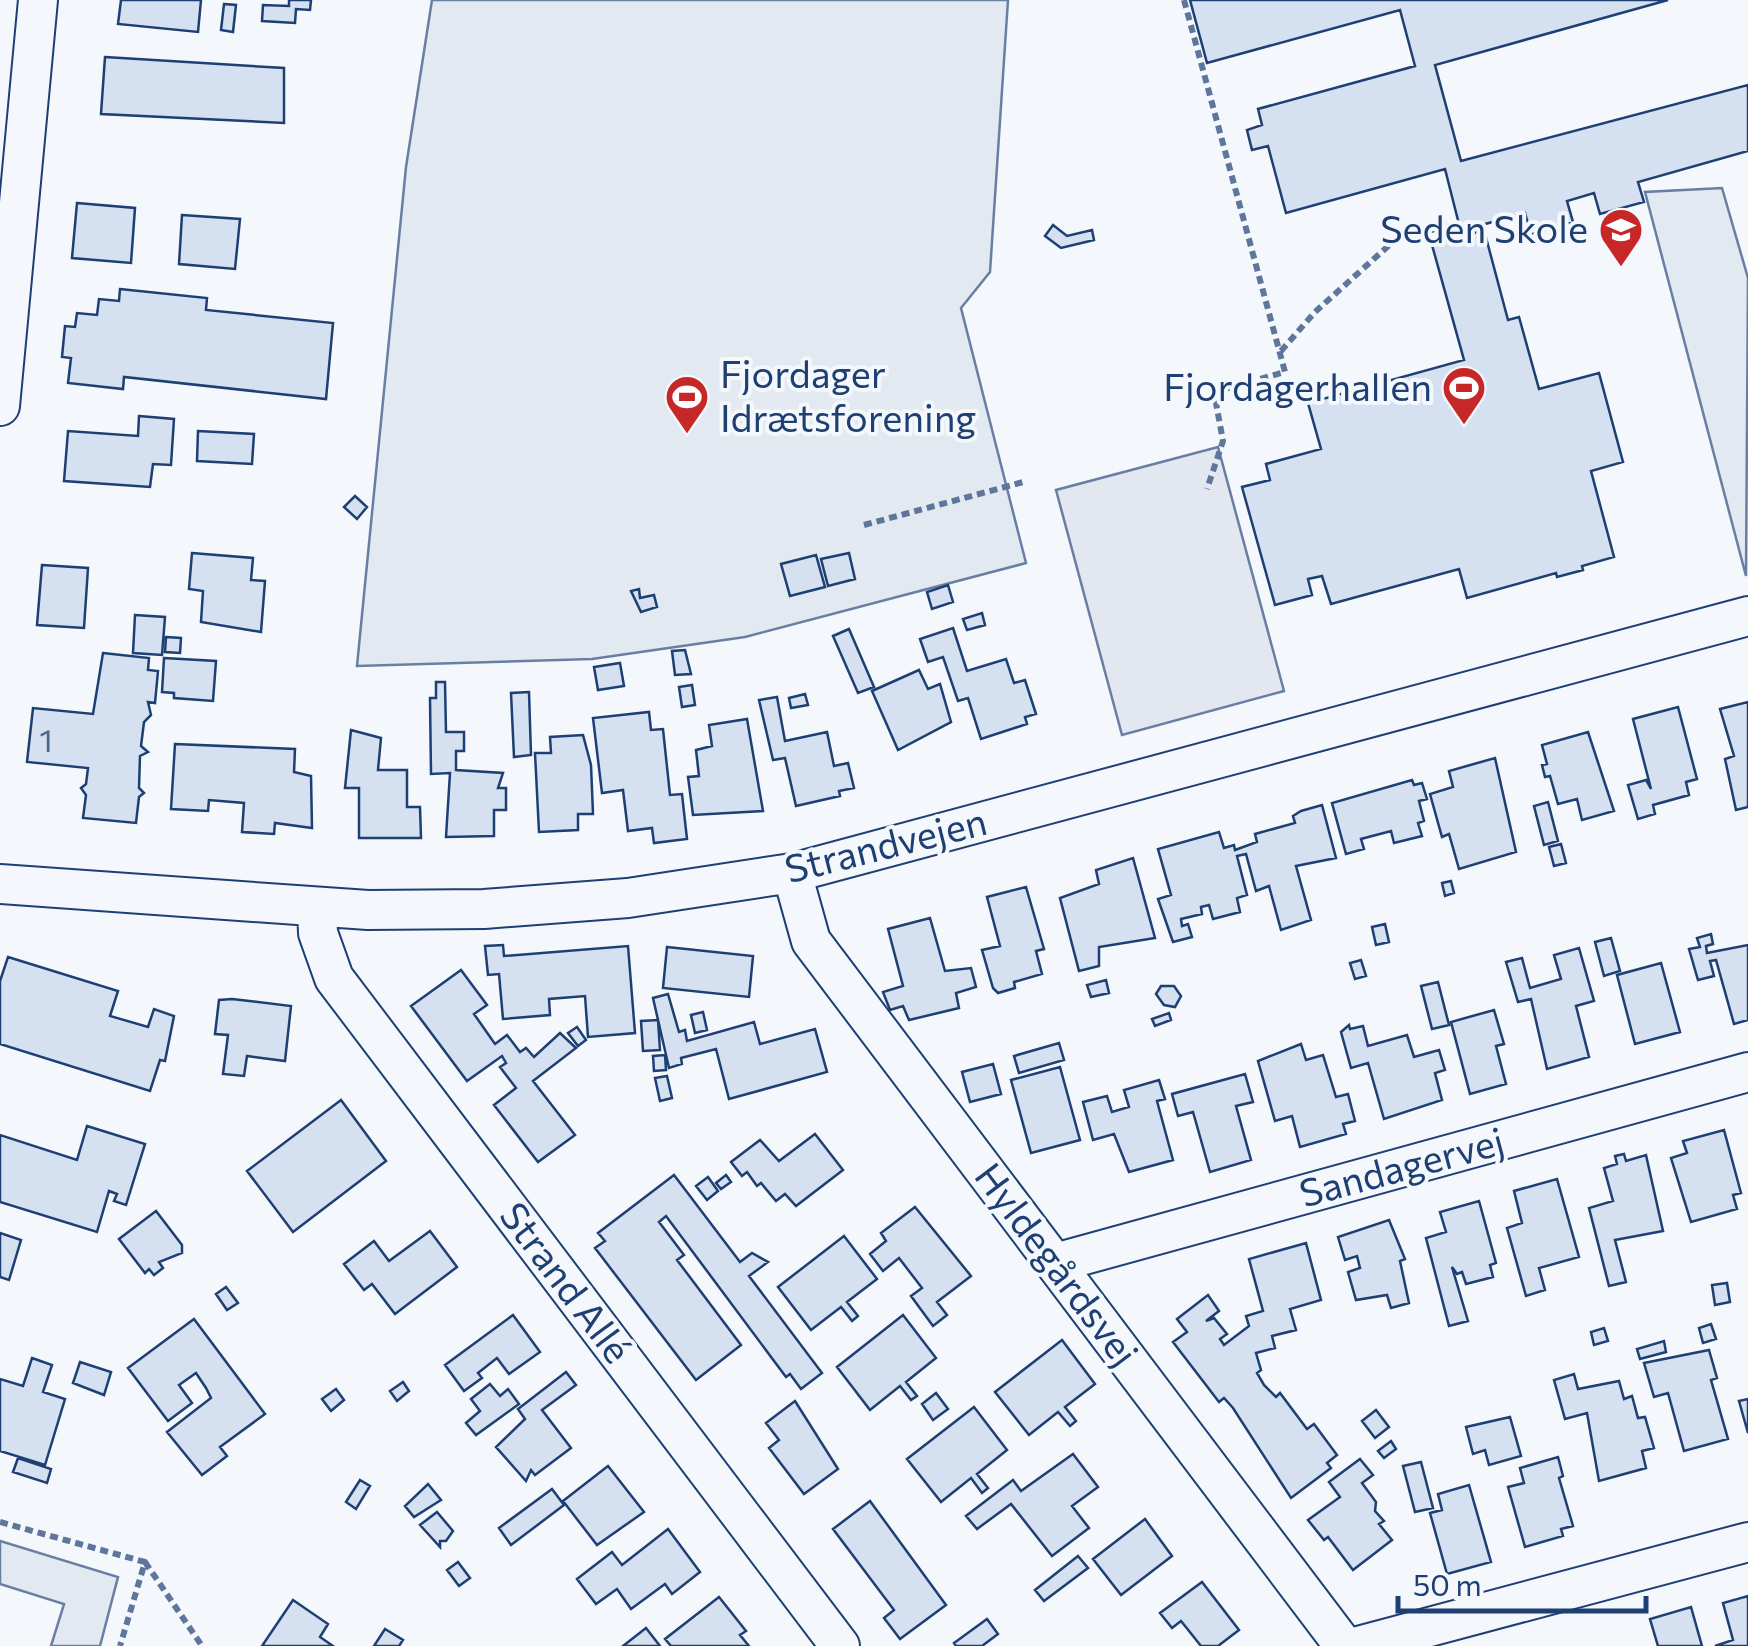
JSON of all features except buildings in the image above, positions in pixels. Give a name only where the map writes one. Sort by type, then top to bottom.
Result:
[{"type":"street","points":[[0,406],[38,0]]},
{"type":"street","name":"Strandvejen","points":[[0,884],[317,907],[520,906],[628,898],[792,873],[1748,616]]},
{"type":"street","name":"Hyldegårdsvej","points":[[792,873],[811,941],[1344,1646]]},
{"type":"street","name":"Strand Allé","points":[[317,907],[318,934],[334,978],[840,1646]]},
{"type":"street","name":"Sandagervej","points":[[1055,1263],[1748,1072]]},
{"type":"street","points":[[1358,1646],[1748,1542]]},
{"type":"path","points":[[1184,0],[1285,372],[1214,392],[1223,441],[1207,489]]},
{"type":"path","points":[[1280,352],[1314,312],[1396,239],[1452,225]]},
{"type":"path","points":[[864,525],[1028,480]]},
{"type":"path","points":[[0,1522],[145,1562],[202,1646]]},
{"type":"path","points":[[120,1646],[145,1562]]},
{"type":"shaded area","name":"Fjordager Idrætsforening","points":[[432,0],[1008,0],[990,272],[961,308],[1026,563],[745,637],[592,659],[357,666],[406,167]]},
{"type":"shaded area","points":[[1722,188],[1748,278],[1746,576],[1645,192]]},
{"type":"shaded area","points":[[1218,447],[1284,691],[1122,735],[1056,490]]},
{"type":"shaded area","points":[[0,1541],[118,1577],[100,1646],[51,1646],[64,1604],[0,1584]]},
{"type":"place","name":"Seden Skole","points":[[1621,268]]},
{"type":"place","name":"Fjordagerhallen","points":[[1464,426]]},
{"type":"place","name":"Fjordager Idrætsforening","points":[[687,435]]}]
